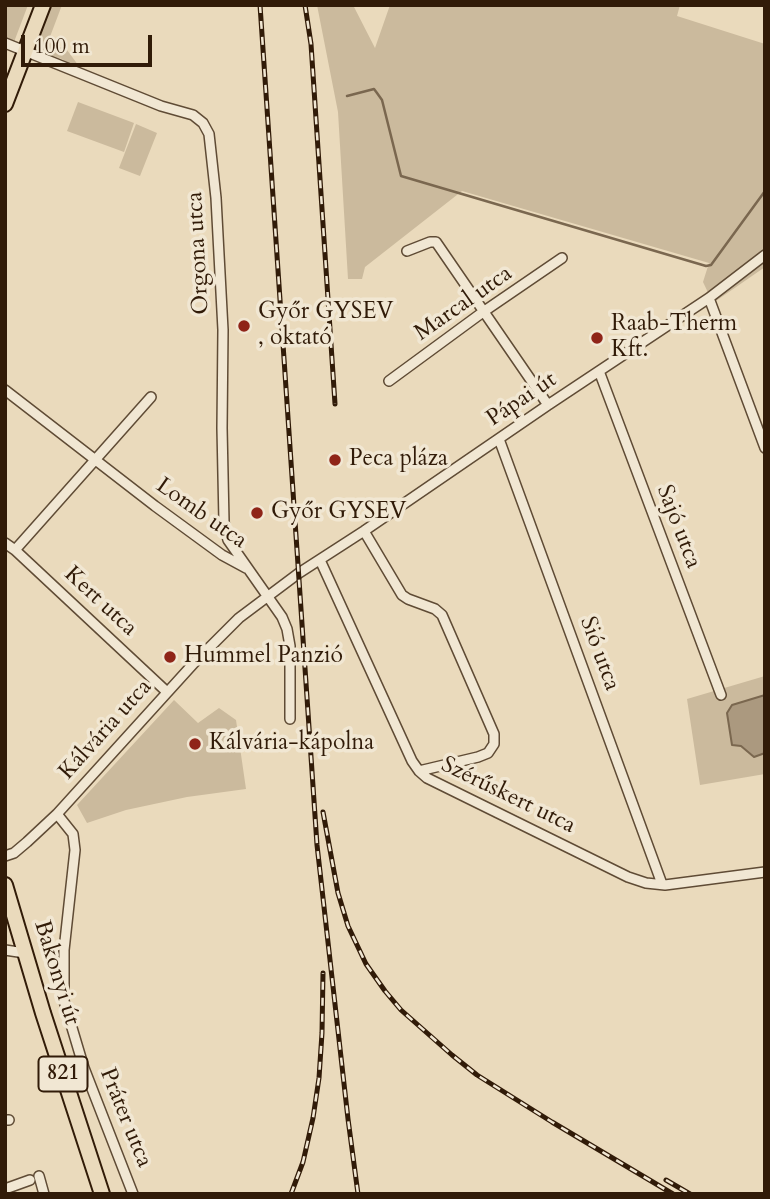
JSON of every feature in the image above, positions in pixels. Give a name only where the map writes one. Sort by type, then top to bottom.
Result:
[{"type":"main road","points":[[5,104],[43,5]]},
{"type":"main road","name":"Bakonyi út","points":[[5,885],[102,1194]]},
{"type":"street","name":"Orgona utca","points":[[5,43],[161,106],[193,116],[203,123],[209,134],[216,198],[223,331],[224,522],[228,540],[247,568]]},
{"type":"street","points":[[407,251],[436,242],[548,405]]},
{"type":"street","name":"Pápai út","points":[[299,573],[709,298],[765,255]]},
{"type":"street","name":"Marcal utca","points":[[389,381],[562,258]]},
{"type":"street","points":[[709,298],[765,448]]},
{"type":"street","name":"Sajó utca","points":[[599,371],[721,695]]},
{"type":"street","name":"Lomb utca","points":[[5,390],[222,555],[247,568],[282,617],[287,629],[290,646],[290,719]]},
{"type":"street","points":[[15,550],[151,397]]},
{"type":"street","name":"Sió utca","points":[[499,439],[662,884]]},
{"type":"street","points":[[364,531],[402,595],[442,615],[494,734],[494,744],[488,753],[419,771]]},
{"type":"street","name":"Kert utca","points":[[5,543],[167,692]]},
{"type":"street","name":"Szérűskert utca","points":[[320,561],[406,749],[419,771],[427,778],[628,877],[646,883],[662,884],[765,872]]},
{"type":"street","name":"Kálvária utca","points":[[5,856],[14,853],[57,814],[167,692],[239,618],[299,573]]},
{"type":"street","name":"Práter utca","points":[[57,814],[72,834],[75,850],[64,950],[64,1001],[84,1068],[133,1194]]},
{"type":"street","points":[[5,919],[12,905]]},
{"type":"street","points":[[5,950],[25,953]]},
{"type":"street","points":[[5,1189],[34,1178],[44,1194]]},
{"type":"shaded area","points":[[5,5],[28,5],[14,42],[5,38]]},
{"type":"shaded area","points":[[44,5],[62,5],[48,42],[67,50],[84,73],[62,59],[30,48]]},
{"type":"shaded area","points":[[317,5],[353,5],[375,48],[390,5],[680,5],[677,16],[765,44],[765,267],[713,303],[703,282],[709,263],[462,191],[365,267],[362,279],[348,279],[338,112]]},
{"type":"shaded area","points":[[78,102],[134,123],[124,152],[67,131]]},
{"type":"shaded area","points":[[136,124],[157,133],[140,176],[119,168]]},
{"type":"shaded area","points":[[765,676],[765,695],[732,705],[727,713],[732,745],[741,746],[754,757],[765,753],[765,774],[700,785],[687,699]]},
{"type":"shaded area","points":[[765,695],[765,753],[754,757],[741,746],[732,745],[727,713],[732,705]]},
{"type":"shaded area","points":[[174,700],[198,723],[219,708],[236,720],[246,789],[187,797],[126,810],[87,823],[77,805]]},
{"type":"waterway","points":[[347,96],[374,89],[382,100],[401,176],[706,266],[711,265],[765,191]]},
{"type":"railway","points":[[260,5],[317,845],[358,1194]]},
{"type":"railway","points":[[305,5],[311,44],[335,404]]},
{"type":"railway","points":[[323,812],[338,893],[348,926],[366,964],[401,1010],[477,1075],[673,1194]]},
{"type":"railway","points":[[291,1194],[303,1162],[319,1078],[323,973]]},
{"type":"railway","points":[[666,1180],[690,1194]]},
{"type":"place","name":"Győr GYSEV , oktató","points":[[244,326]]},
{"type":"place","name":"Raab-Therm Kft.","points":[[597,338]]},
{"type":"place","name":"Peca pláza","points":[[335,460]]},
{"type":"place","name":"Győr GYSEV","points":[[257,513]]},
{"type":"place","name":"Hummel Panzió","points":[[170,657]]},
{"type":"place","name":"Kálvária-kápolna","points":[[195,744]]}]
